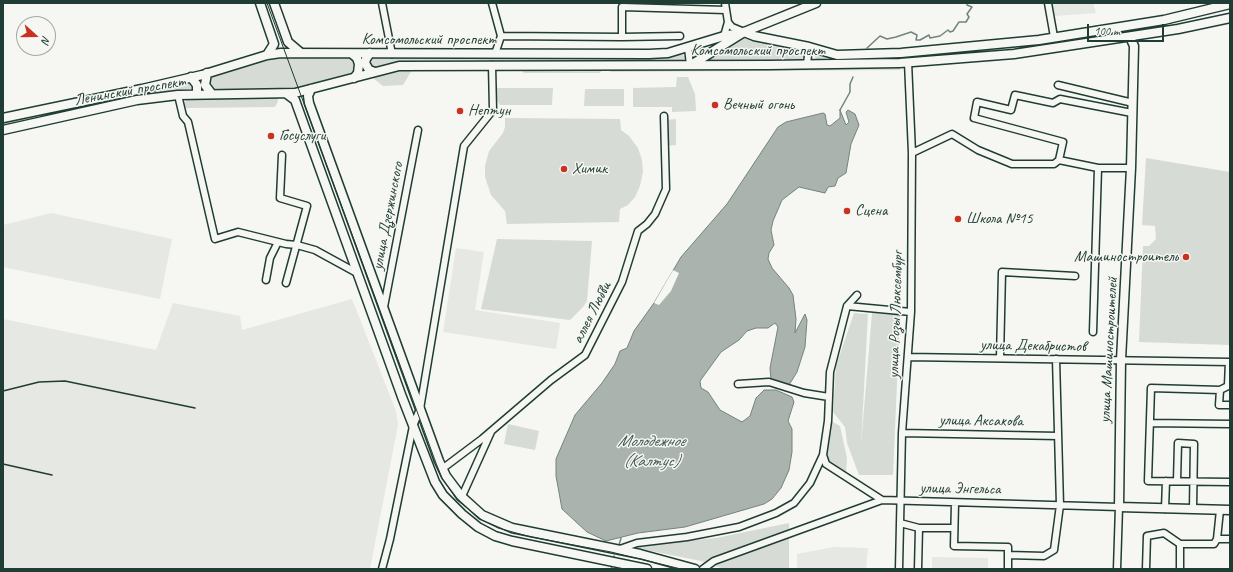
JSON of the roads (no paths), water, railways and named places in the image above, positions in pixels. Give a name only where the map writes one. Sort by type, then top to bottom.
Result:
[{"type":"main road","points":[[260,3],[274,44],[266,55]]},
{"type":"main road","points":[[274,3],[288,42],[301,53]]},
{"type":"main road","points":[[690,65],[744,32],[816,3]]},
{"type":"main road","name":"Комсомольский проспект","points":[[266,55],[301,53],[649,54],[668,53],[724,36],[744,32],[754,36],[809,47],[837,55],[856,55],[1054,38],[1164,20],[1230,4]]},
{"type":"main road","name":"Комсомольский проспект","points":[[287,94],[399,66],[690,65],[908,62],[1014,54],[1167,31],[1230,18]]},
{"type":"main road","points":[[1164,20],[1168,21],[1170,25],[1167,31]]},
{"type":"main road","name":"улица Машиностроителей","points":[[1118,507],[1121,360],[1132,168],[1134,46],[1130,37]]},
{"type":"main road","points":[[982,45],[979,52],[983,56]]},
{"type":"main road","points":[[352,54],[357,58],[359,64],[358,73],[354,78]]},
{"type":"main road","points":[[370,54],[365,63],[369,70],[374,72]]},
{"type":"main road","name":"Ленинский проспект","points":[[3,118],[192,77],[266,55]]},
{"type":"main road","points":[[207,73],[205,84],[211,93]]},
{"type":"main road","points":[[192,77],[197,85],[196,94]]},
{"type":"main road","points":[[311,89],[308,96],[309,102],[420,409],[446,476],[461,496],[482,515],[512,528],[670,561],[695,569]]},
{"type":"main road","name":"Ленинский проспект","points":[[3,130],[137,100],[211,93],[287,94]]},
{"type":"main road","points":[[287,94],[295,100],[413,426],[439,488],[452,505],[478,527],[495,536],[512,541],[648,569]]},
{"type":"main road","name":"улица Энгельса","points":[[1118,507],[1230,510]]},
{"type":"street","points":[[382,3],[392,54]]},
{"type":"street","points":[[492,3],[501,36],[495,54]]},
{"type":"street","points":[[702,3],[709,8]]},
{"type":"street","points":[[1048,3],[1054,38]]},
{"type":"street","points":[[622,37],[621,5],[709,8],[726,6],[728,22],[724,36]]},
{"type":"street","points":[[1176,17],[1173,23],[1178,29]]},
{"type":"street","points":[[728,22],[732,27],[744,32]]},
{"type":"street","points":[[501,36],[680,36]]},
{"type":"street","points":[[807,64],[809,47]]},
{"type":"street","points":[[688,48],[690,65]]},
{"type":"street","name":"улица Розы Люксембург","points":[[899,569],[902,433],[911,312],[912,153],[908,62]]},
{"type":"street","points":[[382,569],[390,539],[413,426],[420,409],[464,146],[493,110],[492,65]]},
{"type":"street","points":[[1058,85],[1133,103]]},
{"type":"street","points":[[912,153],[952,134],[978,150],[1012,164],[1054,164],[1059,160],[1063,142],[974,118],[977,102],[1011,110],[1015,94],[1053,103],[1060,99],[1132,113]]},
{"type":"street","points":[[178,95],[183,116],[188,122],[215,239],[238,232],[297,245],[315,250],[357,273]]},
{"type":"street","name":"аллея Любви","points":[[446,466],[492,431],[551,380],[585,355],[622,282],[638,231],[647,224],[655,214],[666,189],[664,116]]},
{"type":"street","name":"улица Дзержинского","points":[[384,307],[418,130]]},
{"type":"street","points":[[282,156],[280,198],[307,206],[286,283]]},
{"type":"street","points":[[1059,160],[1098,168],[1132,168]]},
{"type":"street","points":[[1093,332],[1098,168]]},
{"type":"street","points":[[266,280],[270,258],[278,242]]},
{"type":"street","points":[[1000,358],[1002,272],[1075,276]]},
{"type":"street","points":[[620,550],[637,543],[686,537],[739,527],[776,513],[794,503],[810,482],[824,456],[827,434],[830,372],[847,306],[857,295]]},
{"type":"street","points":[[847,306],[911,312]]},
{"type":"street","name":"улица Декабристов","points":[[908,357],[1229,362]]},
{"type":"street","points":[[1008,555],[1044,556],[1054,550],[1060,505],[1056,359]]},
{"type":"street","points":[[1229,362],[1229,385],[1220,390],[1151,388],[1148,481],[1230,482]]},
{"type":"street","points":[[738,384],[770,382],[804,393],[829,397]]},
{"type":"street","points":[[1220,390],[1219,405],[1230,405]]},
{"type":"street","points":[[1150,423],[1230,424]]},
{"type":"street","points":[[463,494],[492,431]]},
{"type":"street","name":"улица Аксакова","points":[[902,433],[1058,436]]},
{"type":"street","points":[[1177,481],[1178,443],[1194,444],[1193,509]]},
{"type":"street","points":[[824,456],[826,464],[851,482],[882,500]]},
{"type":"street","points":[[1165,509],[1166,481]]},
{"type":"street","name":"улица Энгельса","points":[[703,569],[714,561],[882,500],[1118,507]]},
{"type":"street","points":[[955,503],[954,546],[1008,547],[1008,569]]},
{"type":"street","name":"улица Машиностроителей","points":[[1117,569],[1118,507]]},
{"type":"street","points":[[1146,569],[1147,536],[1164,533],[1180,544],[1214,544],[1217,540],[1220,510]]},
{"type":"street","points":[[900,523],[919,528],[954,528]]},
{"type":"street","points":[[918,569],[919,528]]},
{"type":"street","points":[[1217,540],[1230,539]]},
{"type":"street","points":[[1180,544],[1180,569]]},
{"type":"water","name":"Молодежное (Калтус)","points":[[840,110],[846,125],[849,122],[846,112],[848,110],[855,114],[859,125],[851,144],[846,173],[838,178],[835,186],[828,187],[825,193],[799,187],[782,200],[773,221],[771,230],[774,245],[769,253],[768,259],[772,268],[793,295],[796,319],[795,333],[805,314],[807,320],[805,347],[797,372],[789,385],[771,379],[770,368],[778,327],[775,323],[768,328],[756,328],[747,331],[739,340],[721,352],[700,381],[701,388],[708,392],[720,410],[742,422],[750,416],[756,398],[764,390],[776,390],[792,397],[794,402],[788,421],[792,429],[792,452],[789,470],[781,488],[772,499],[764,504],[685,527],[638,533],[606,541],[587,532],[562,509],[556,476],[556,459],[575,415],[602,383],[615,364],[620,351],[627,348],[634,331],[654,303],[681,257],[727,204],[778,127],[786,122],[823,113],[825,114],[827,125],[830,126],[840,118]]},
{"type":"waterway","points":[[867,48],[880,36],[887,39],[911,32],[917,35],[916,40],[920,40],[929,35],[930,38],[940,36],[948,30],[950,32],[953,31],[959,22],[966,22],[969,17],[967,14],[972,7],[967,5],[967,3]]},
{"type":"waterway","points":[[840,110],[850,92],[850,84],[853,77]]},
{"type":"waterway","points":[[619,545],[621,538]]},
{"type":"tram line","points":[[267,3],[436,463],[442,478],[457,500],[482,520],[498,528],[531,537],[611,552],[681,569]]},
{"type":"railway","points":[[3,391],[39,382],[65,381],[195,408]]},
{"type":"railway","points":[[3,464],[52,475]]},
{"type":"place","name":"Вечный огонь","points":[[715,105]]},
{"type":"place","name":"Нептун","points":[[460,111]]},
{"type":"place","name":"Госуслуги","points":[[271,136]]},
{"type":"place","name":"Химик","points":[[564,169]]},
{"type":"place","name":"Сцена","points":[[847,211]]},
{"type":"place","name":"Школа №15","points":[[958,219]]},
{"type":"place","name":"Машиностроитель","points":[[1186,257]]}]
